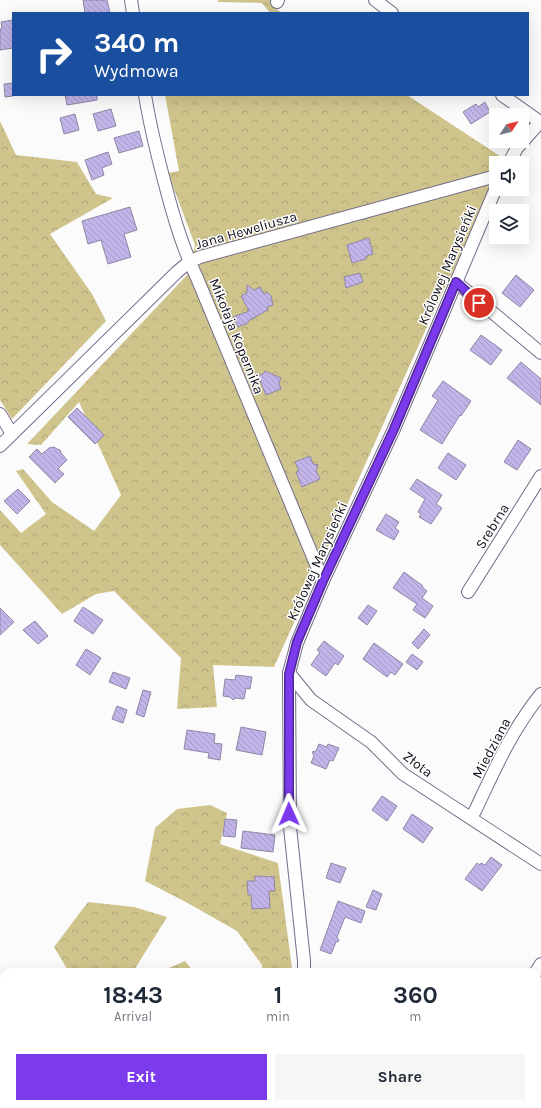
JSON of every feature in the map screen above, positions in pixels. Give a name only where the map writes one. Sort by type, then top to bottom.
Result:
[{"type":"street","points":[[131,0],[133,12]]},
{"type":"street","points":[[375,0],[391,12]]},
{"type":"street","name":"Mikołaja Kopernika","points":[[145,96],[160,165],[176,227],[189,262],[323,581]]},
{"type":"street","points":[[503,96],[540,122],[517,148],[513,156]]},
{"type":"street","name":"Jana Heweliusza","points":[[0,446],[166,282],[189,262],[200,257],[489,178]]},
{"type":"street","name":"Królowej Marysieńki","points":[[304,968],[290,827],[289,674],[297,642],[323,581],[394,429],[493,196]]},
{"type":"street","points":[[456,282],[541,353]]},
{"type":"street","points":[[0,414],[12,434]]},
{"type":"street","name":"Srebrna","points":[[468,592],[541,476]]},
{"type":"street","name":"Złota","points":[[289,674],[311,700],[371,742],[404,774],[541,864]]},
{"type":"street","name":"Miedziana","points":[[471,817],[503,751],[528,710],[541,694]]},
{"type":"green space","points":[[218,0],[280,0],[276,9],[281,12],[269,12],[262,3],[218,2]]},
{"type":"green space","points":[[165,96],[409,96],[500,156],[489,156],[489,196],[491,196],[444,289],[274,667],[213,665],[217,707],[177,709],[181,658],[114,591],[96,594],[62,614],[0,545],[0,510],[21,533],[46,514],[16,471],[23,469],[52,502],[94,531],[121,495],[79,402],[41,445],[27,444],[188,274],[195,245],[168,173],[179,171]]},
{"type":"green space","points":[[0,121],[16,155],[77,162],[96,194],[113,198],[50,234],[92,294],[106,321],[12,419],[0,400]]},
{"type":"green space","points":[[210,805],[227,813],[220,844],[278,863],[292,968],[262,968],[262,965],[237,931],[145,881],[155,828],[177,809]]},
{"type":"green space","points":[[88,902],[134,907],[167,917],[135,968],[67,968],[54,947]]},
{"type":"green space","points":[[185,961],[191,968],[169,968]]},
{"type":"building","points":[[83,0],[107,0],[110,12],[85,12]]},
{"type":"building","points":[[12,20],[12,48],[0,50],[0,29],[2,29],[1,22]]},
{"type":"building","points":[[12,83],[13,96],[5,97],[4,84]]},
{"type":"building","points":[[65,96],[97,96],[97,100],[67,105]]},
{"type":"building","points":[[485,102],[489,113],[471,124],[463,112],[476,104],[478,107]]},
{"type":"building","points":[[111,109],[116,126],[98,131],[93,114]]},
{"type":"building","points":[[75,114],[79,130],[64,134],[60,118]]},
{"type":"building","points":[[139,131],[143,146],[119,153],[114,138]]},
{"type":"building","points":[[108,152],[112,164],[102,168],[104,175],[92,180],[85,160]]},
{"type":"building","points":[[130,207],[137,230],[124,234],[131,257],[108,264],[101,240],[88,244],[82,221]]},
{"type":"building","points":[[369,238],[373,254],[366,256],[366,259],[352,263],[347,245]]},
{"type":"building","points":[[360,273],[363,282],[346,288],[344,277]]},
{"type":"building","points":[[516,275],[534,290],[520,307],[502,293]]},
{"type":"building","points":[[247,285],[254,290],[260,287],[264,294],[267,292],[271,296],[273,305],[267,307],[268,310],[248,321],[248,323],[238,327],[233,317],[249,311],[241,296],[247,293]]},
{"type":"building","points":[[481,335],[502,350],[491,365],[470,350]]},
{"type":"building","points":[[521,362],[541,379],[541,405],[507,378]]},
{"type":"building","points":[[265,371],[281,378],[279,383],[281,389],[266,395],[258,376]]},
{"type":"building","points":[[443,381],[471,401],[461,416],[460,415],[442,444],[420,430],[438,400],[432,396]]},
{"type":"building","points":[[77,408],[104,435],[95,444],[68,417]]},
{"type":"building","points":[[518,440],[531,449],[517,470],[504,462]]},
{"type":"building","points":[[54,447],[60,450],[67,460],[58,469],[64,474],[55,483],[29,457],[37,449],[42,454],[49,448]]},
{"type":"building","points":[[448,453],[466,465],[456,480],[438,468]]},
{"type":"building","points":[[310,456],[313,464],[318,465],[316,471],[320,479],[302,487],[296,472],[299,471],[295,462]]},
{"type":"building","points":[[417,479],[442,495],[436,504],[442,508],[431,524],[419,517],[421,514],[418,512],[425,499],[410,489]]},
{"type":"building","points":[[18,489],[30,501],[17,514],[4,501]]},
{"type":"building","points":[[386,514],[399,522],[395,528],[399,531],[394,540],[376,530]]},
{"type":"building","points":[[404,572],[423,586],[422,587],[427,591],[422,598],[433,606],[425,618],[413,610],[417,604],[393,588]]},
{"type":"building","points":[[368,605],[377,611],[367,625],[358,618]]},
{"type":"building","points":[[83,607],[103,620],[93,634],[74,621]]},
{"type":"building","points":[[0,608],[14,622],[0,635]]},
{"type":"building","points":[[35,621],[48,636],[38,644],[23,630]]},
{"type":"building","points":[[424,629],[430,635],[418,649],[412,643]]},
{"type":"building","points":[[324,641],[344,656],[338,665],[335,663],[326,676],[311,665],[320,652],[317,650]]},
{"type":"building","points":[[374,643],[403,664],[395,675],[391,672],[387,677],[363,659]]},
{"type":"building","points":[[86,649],[101,658],[90,675],[76,665]]},
{"type":"building","points":[[412,654],[423,662],[417,670],[406,662]]},
{"type":"building","points":[[113,672],[130,678],[126,689],[109,682]]},
{"type":"building","points":[[236,675],[252,677],[250,689],[246,688],[244,699],[236,698],[233,700],[230,697],[223,696],[225,679],[235,680]]},
{"type":"building","points":[[143,690],[151,692],[144,717],[136,714]]},
{"type":"building","points":[[117,706],[127,710],[123,723],[112,719]]},
{"type":"building","points":[[241,727],[266,732],[262,755],[236,750]]},
{"type":"building","points":[[187,730],[215,734],[214,743],[222,744],[220,760],[208,758],[209,753],[184,749]]},
{"type":"building","points":[[319,744],[327,747],[328,744],[339,748],[333,761],[330,760],[326,769],[311,763],[314,756],[312,752],[316,751]]},
{"type":"building","points":[[382,796],[397,806],[387,821],[372,810]]},
{"type":"building","points":[[412,814],[433,828],[423,843],[403,829]]},
{"type":"building","points":[[225,819],[237,820],[235,837],[223,836]]},
{"type":"building","points":[[243,831],[275,835],[273,852],[241,848]]},
{"type":"building","points":[[491,857],[502,865],[482,891],[465,879],[477,863],[480,865],[481,863],[485,865]]},
{"type":"building","points":[[331,863],[346,868],[340,883],[326,878]]},
{"type":"building","points":[[255,876],[274,877],[275,891],[269,891],[270,908],[252,909],[251,895],[248,895],[247,881],[255,881]]},
{"type":"building","points":[[373,890],[382,894],[376,910],[366,907]]},
{"type":"building","points":[[338,901],[365,911],[361,923],[345,917],[337,937],[339,941],[336,942],[331,954],[320,950]]},
{"type":"route","points":[[289,814],[289,674],[297,642],[323,581],[394,429],[456,282],[479,303]]}]
